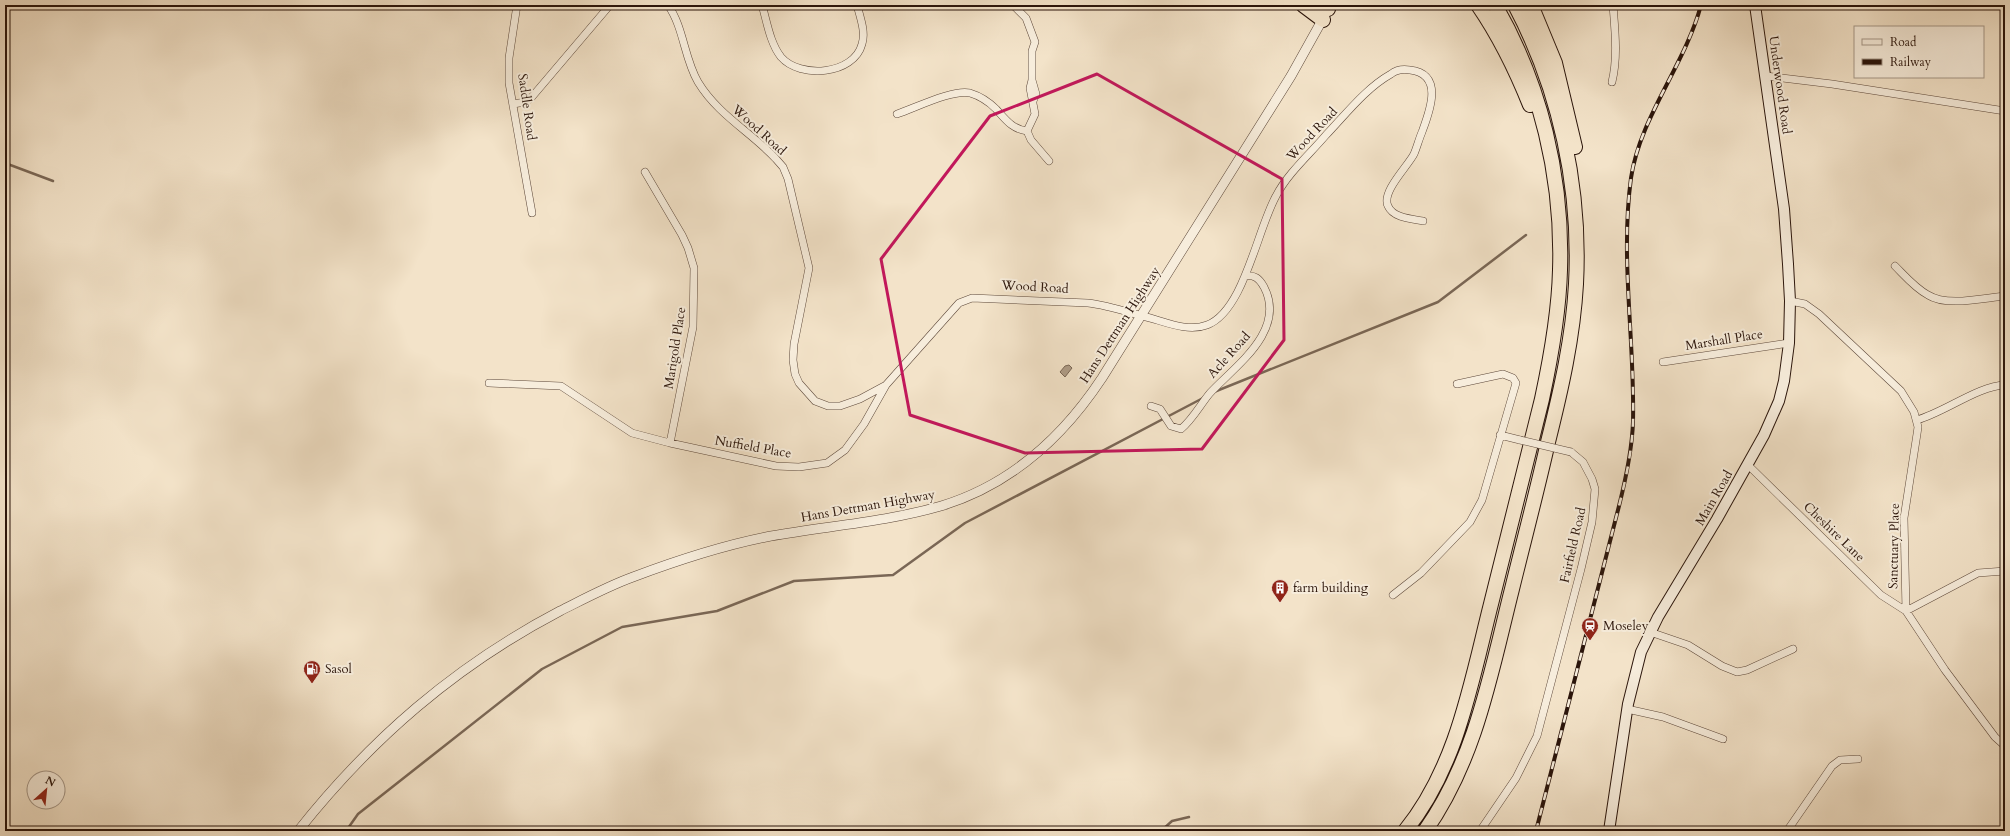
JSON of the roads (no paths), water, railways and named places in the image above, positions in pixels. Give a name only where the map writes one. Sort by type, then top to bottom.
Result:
[{"type":"highway","points":[[1303,5],[1326,10]]},
{"type":"highway","points":[[1478,5],[1499,37],[1516,71],[1536,121],[1555,179]]},
{"type":"highway","points":[[1405,831],[1434,787],[1451,749],[1464,711],[1542,399],[1551,355],[1560,271],[1560,227],[1555,179],[1540,108],[1531,80],[1521,54],[1495,5]]},
{"type":"highway","points":[[1425,831],[1452,789],[1465,758],[1483,704],[1565,370],[1576,285],[1576,252],[1570,177],[1556,109],[1541,60],[1515,5]]},
{"type":"highway","points":[[1531,5],[1555,63],[1574,142],[1581,200],[1580,227],[1576,252]]},
{"type":"main road","name":"Underwood Road","points":[[1756,5],[1778,168]]},
{"type":"main road","name":"Main Road","points":[[1609,831],[1627,709],[1634,675],[1650,632],[1748,465],[1764,435],[1778,401],[1784,381],[1789,343],[1790,301],[1784,216],[1778,168]]},
{"type":"street","name":"Saddle Road","points":[[517,5],[509,58],[509,84],[532,213]]},
{"type":"street","points":[[513,104],[524,102],[531,98],[610,5]]},
{"type":"street","name":"Wood Road","points":[[668,5],[681,34],[689,62],[698,82],[715,106],[776,159],[783,167],[788,179],[809,268],[794,349],[793,360],[795,374],[799,383],[815,401],[828,406],[840,406],[860,399],[886,385],[929,335],[959,303],[965,299],[980,297],[1068,301],[1102,305],[1127,313],[1184,327],[1206,326],[1215,321],[1230,306],[1245,276],[1270,206],[1276,195],[1296,168],[1372,88],[1392,73],[1402,70],[1411,70],[1421,73],[1428,79],[1431,87],[1432,105],[1414,153],[1391,188],[1387,201],[1392,212],[1400,216],[1423,221]]},
{"type":"street","points":[[762,5],[772,40],[782,57],[796,66],[823,70],[838,68],[847,64],[858,54],[864,37],[857,5]]},
{"type":"street","points":[[1013,5],[1026,18],[1035,42],[1032,50],[1032,80],[1036,94],[1033,102],[1035,114],[1027,132]]},
{"type":"street","points":[[1612,82],[1616,67],[1613,5]]},
{"type":"street","name":"Hans Dettman Highway","points":[[298,831],[350,769],[403,718],[489,652],[512,637],[572,605],[630,578],[695,556],[770,536],[927,510],[957,500],[1003,478],[1048,444],[1074,417],[1098,384],[1142,316],[1291,76],[1326,10]]},
{"type":"street","points":[[1766,76],[1832,84],[2005,111]]},
{"type":"street","points":[[897,114],[955,94],[970,93],[981,97],[995,108],[1007,122],[1017,130],[1027,132]]},
{"type":"street","points":[[1027,132],[1034,145],[1049,161]]},
{"type":"street","name":"Marigold Place","points":[[645,172],[682,235],[694,268],[693,327],[670,443]]},
{"type":"street","points":[[1895,266],[1919,289],[1935,299],[1953,301],[2005,296]]},
{"type":"street","name":"Acle Road","points":[[1151,406],[1160,409],[1170,426],[1181,429],[1209,395],[1245,359],[1259,340],[1266,327],[1268,307],[1267,293],[1256,277],[1252,275],[1245,276]]},
{"type":"street","points":[[1790,301],[1805,304],[1819,314],[1901,391],[1917,420],[1939,412],[1991,388],[2005,385]]},
{"type":"street","name":"Marshall Place","points":[[1663,362],[1789,343]]},
{"type":"street","points":[[1393,595],[1421,573],[1470,522],[1482,500],[1516,383],[1514,378],[1503,374],[1457,384]]},
{"type":"street","name":"Nuffield Place","points":[[489,383],[561,386],[625,430],[670,443],[776,466],[799,467],[827,463],[836,458],[851,443],[886,385]]},
{"type":"street","name":"Sanctuary Place","points":[[1906,611],[1904,518],[1916,441],[1917,420]]},
{"type":"street","name":"Fairfield Road","points":[[1480,831],[1516,778],[1538,736],[1592,522],[1595,490],[1590,475],[1583,462],[1571,452],[1500,435]]},
{"type":"street","name":"Cheshire Lane","points":[[1748,465],[1881,595],[1906,611]]},
{"type":"street","points":[[2005,571],[1978,573],[1906,611],[1945,670],[1995,737],[2005,746]]},
{"type":"street","points":[[1650,632],[1688,645],[1722,666],[1737,672],[1747,670],[1793,649]]},
{"type":"street","points":[[1627,709],[1663,717],[1723,739]]},
{"type":"street","points":[[1787,831],[1832,766],[1840,760],[1858,759]]},
{"type":"waterway","points":[[5,163],[53,181]]},
{"type":"waterway","points":[[1214,392],[1438,302],[1526,235]]},
{"type":"waterway","points":[[346,831],[358,814],[542,669],[622,627],[717,611],[794,581],[893,575],[965,523],[1203,398]]},
{"type":"waterway","points":[[1161,831],[1172,821],[1189,817]]},
{"type":"railway","points":[[1536,831],[1619,506],[1630,454],[1633,422],[1633,392],[1627,239],[1631,178],[1643,134],[1685,49],[1701,5]]},
{"type":"place","name":"farm building","points":[[1280,603]]},
{"type":"place","name":"Moseley","points":[[1590,641]]},
{"type":"place","name":"Sasol","points":[[312,684]]}]
